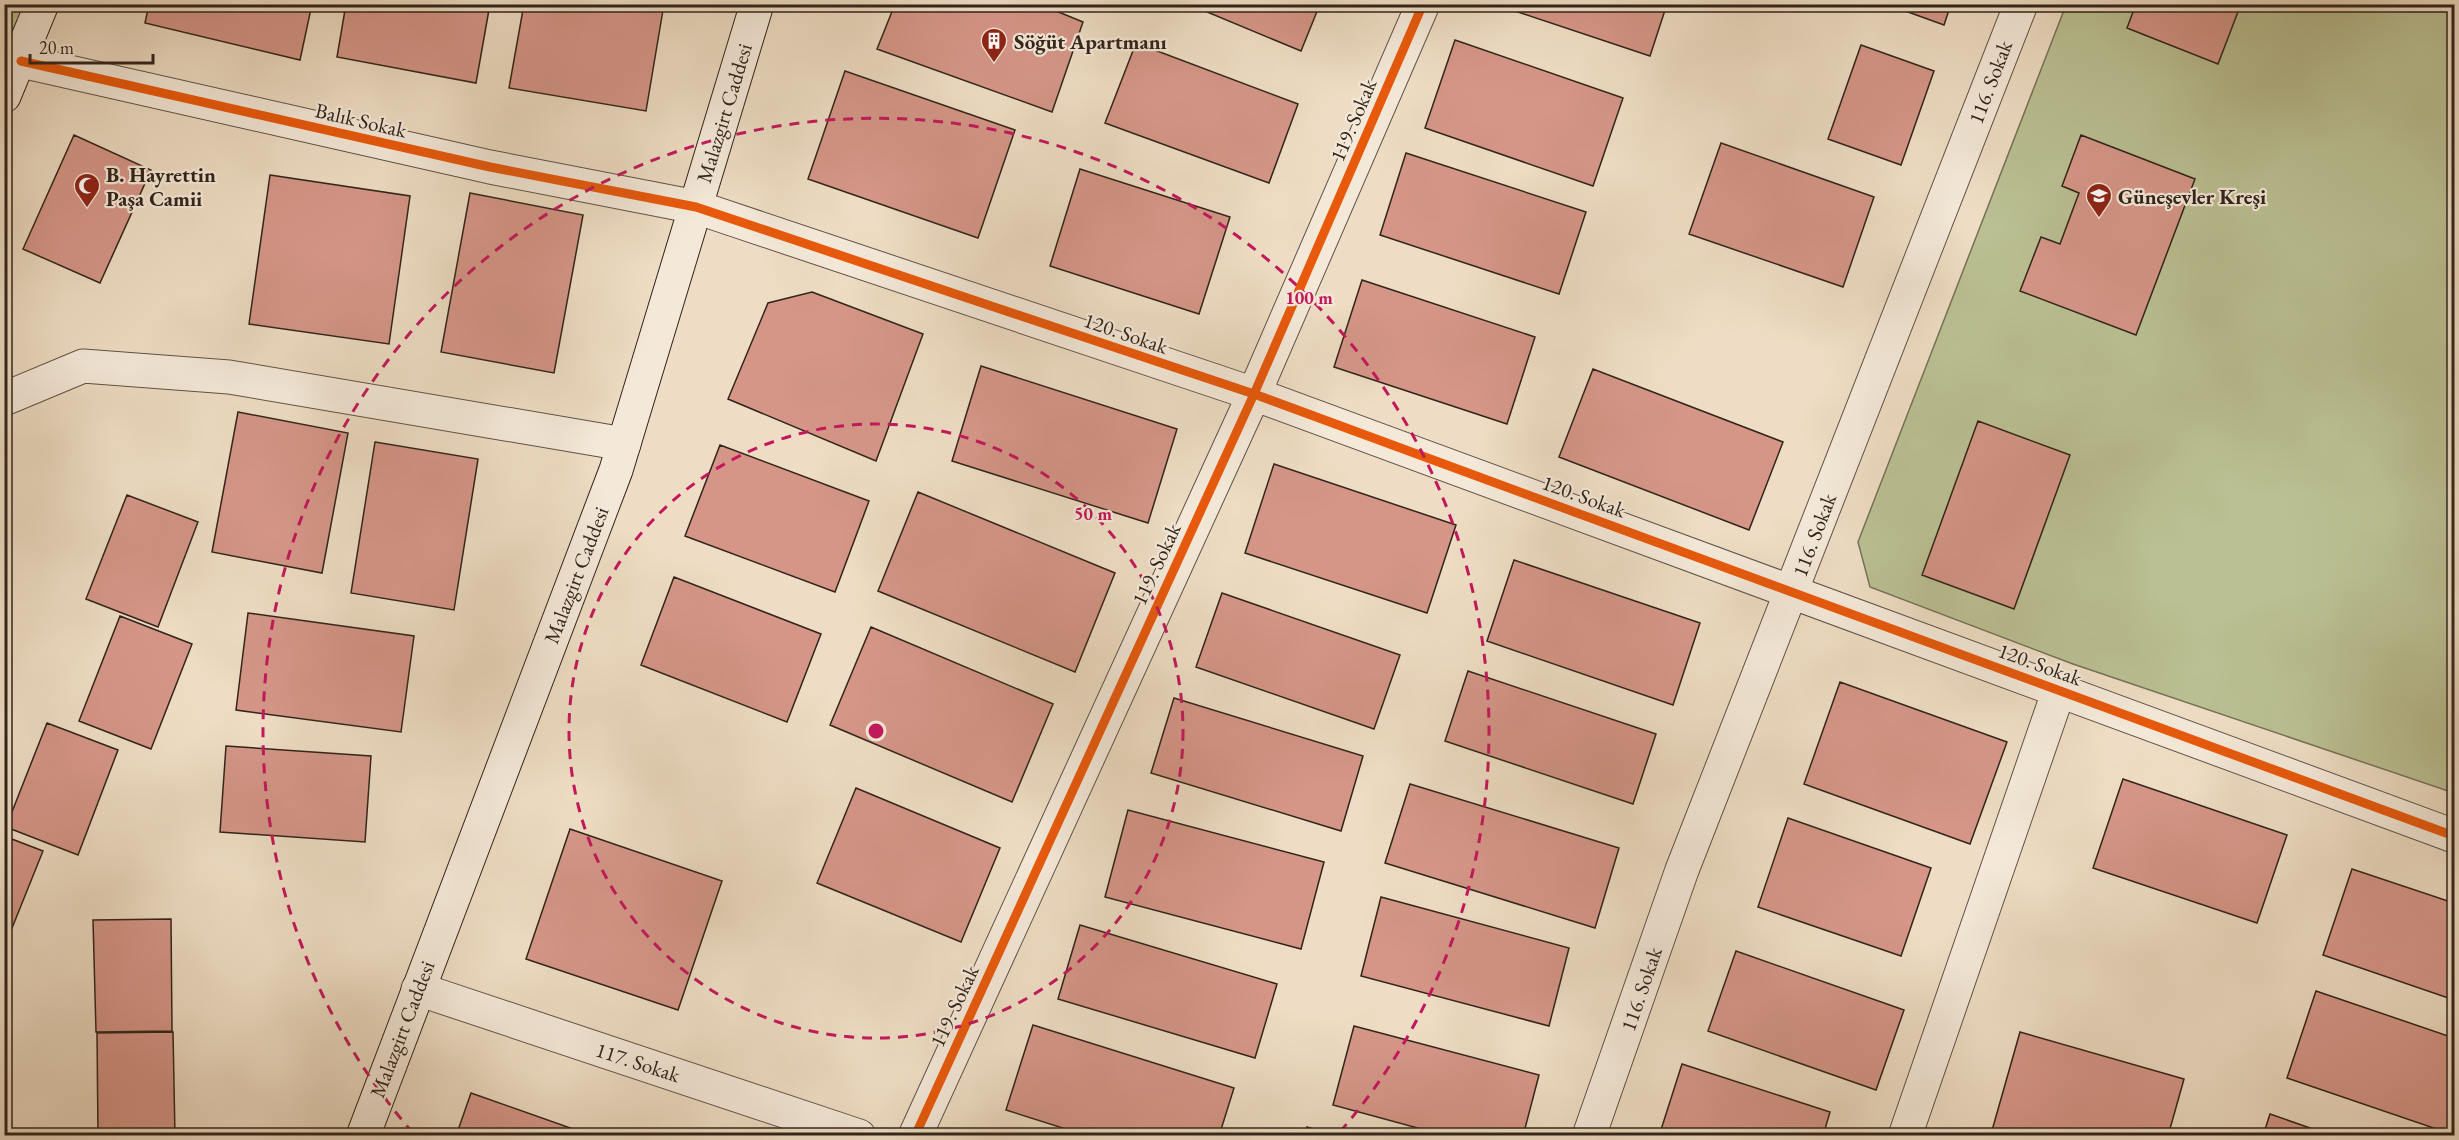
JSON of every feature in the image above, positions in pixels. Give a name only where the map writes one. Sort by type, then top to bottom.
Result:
[{"type":"street","points":[[4,96],[21,61],[42,4]]},
{"type":"street","name":"Malazgirt Caddesi","points":[[363,1136],[608,492],[757,4]]},
{"type":"street","name":"119. Sokak","points":[[915,1136],[1254,394],[1423,4]]},
{"type":"street","name":"116. Sokak","points":[[1589,1136],[1682,870],[2021,4]]},
{"type":"street","name":"Balık Sokak","points":[[21,61],[490,167],[696,207]]},
{"type":"street","name":"120. Sokak","points":[[696,207],[1254,394],[2454,836]]},
{"type":"street","points":[[4,399],[83,366],[229,377],[624,444]]},
{"type":"street","points":[[1905,1136],[2059,690]]},
{"type":"street","name":"117. Sokak","points":[[418,989],[859,1136]]},
{"type":"green space","points":[[5,5],[42,5],[5,96]]},
{"type":"green space","points":[[2066,5],[2454,5],[2454,793],[2073,664],[1870,587],[1858,542]]},
{"type":"building","points":[[149,4],[312,4],[300,60],[145,23]]},
{"type":"building","points":[[346,4],[490,4],[476,83],[337,57]]},
{"type":"building","points":[[524,4],[664,4],[646,111],[509,88]]},
{"type":"building","name":"Söğüt Apartmanı","points":[[895,4],[1039,4],[1083,22],[1052,112],[877,49]]},
{"type":"building","points":[[1188,4],[1320,4],[1301,51]]},
{"type":"building","points":[[1494,4],[1667,4],[1650,56]]},
{"type":"building","points":[[1886,4],[1951,4],[1944,25]]},
{"type":"building","points":[[2136,4],[2241,4],[2218,64],[2127,28]]},
{"type":"building","points":[[1455,40],[1623,98],[1593,186],[1425,128]]},
{"type":"building","points":[[1136,43],[1298,104],[1269,183],[1105,123]]},
{"type":"building","points":[[1861,45],[1934,71],[1901,165],[1828,139]]},
{"type":"building","points":[[845,71],[1015,130],[978,238],[808,179]]},
{"type":"building","name":"B. Hayrettin Paşa Camii","points":[[74,135],[151,170],[100,283],[23,249]]},
{"type":"building","points":[[2081,135],[2195,179],[2136,335],[2020,291],[2041,237],[2060,244],[2079,193],[2062,186]]},
{"type":"building","points":[[1721,143],[1874,197],[1843,287],[1689,234]]},
{"type":"building","points":[[1406,153],[1586,212],[1559,294],[1380,235]]},
{"type":"building","points":[[1080,169],[1230,217],[1199,314],[1050,266]]},
{"type":"building","points":[[270,175],[410,196],[389,344],[249,324]]},
{"type":"building","points":[[470,193],[583,215],[554,373],[441,352]]},
{"type":"building","points":[[1362,280],[1535,337],[1507,424],[1334,367]]},
{"type":"building","points":[[812,292],[923,334],[876,461],[728,399],[768,303]]},
{"type":"building","points":[[981,366],[1177,429],[1148,523],[952,461]]},
{"type":"building","points":[[1593,369],[1783,442],[1749,530],[1559,457]]},
{"type":"building","points":[[238,412],[348,433],[322,573],[212,552]]},
{"type":"building","points":[[1978,421],[2070,455],[2014,609],[1922,575]]},
{"type":"building","points":[[375,442],[478,459],[454,610],[351,593]]},
{"type":"building","points":[[720,445],[869,501],[835,592],[685,536]]},
{"type":"building","points":[[1274,464],[1456,525],[1427,613],[1245,553]]},
{"type":"building","points":[[918,492],[1115,573],[1075,672],[878,591]]},
{"type":"building","points":[[127,495],[198,522],[158,627],[86,599]]},
{"type":"building","points":[[1514,560],[1700,623],[1673,705],[1487,641]]},
{"type":"building","points":[[674,577],[821,634],[787,722],[641,665]]},
{"type":"building","points":[[1222,593],[1400,655],[1374,729],[1196,667]]},
{"type":"building","points":[[248,613],[414,636],[401,732],[236,710]]},
{"type":"building","points":[[120,616],[192,644],[151,749],[79,721]]},
{"type":"building","points":[[871,627],[1053,704],[1012,802],[830,725]]},
{"type":"building","points":[[1468,671],[1656,734],[1633,804],[1445,741]]},
{"type":"building","points":[[1840,682],[2007,742],[1970,844],[1804,784]]},
{"type":"building","points":[[1174,698],[1363,756],[1341,831],[1151,773]]},
{"type":"building","points":[[47,723],[118,750],[78,855],[6,827]]},
{"type":"building","points":[[226,746],[371,756],[365,842],[220,832]]},
{"type":"building","points":[[2123,779],[2287,835],[2257,923],[2093,868]]},
{"type":"building","points":[[1410,784],[1619,848],[1595,928],[1385,863]]},
{"type":"building","points":[[856,788],[1000,848],[961,942],[817,883]]},
{"type":"building","points":[[1128,810],[1324,862],[1301,949],[1105,897]]},
{"type":"building","points":[[1788,818],[1931,868],[1901,956],[1758,907]]},
{"type":"building","points":[[570,829],[722,881],[678,1010],[526,959]]},
{"type":"building","points":[[4,836],[43,851],[4,948]]},
{"type":"building","points":[[2352,869],[2454,903],[2454,1000],[2323,955]]},
{"type":"building","points":[[1381,897],[1569,948],[1549,1026],[1361,976]]},
{"type":"building","points":[[171,919],[172,1031],[96,1032],[93,920]]},
{"type":"building","points":[[1080,925],[1277,984],[1255,1058],[1058,999]]},
{"type":"building","points":[[1736,951],[1904,1010],[1876,1090],[1708,1031]]},
{"type":"building","points":[[2316,991],[2454,1038],[2454,1135],[2287,1078]]},
{"type":"building","points":[[1033,1025],[1234,1088],[1219,1136],[1088,1136],[1006,1110]]},
{"type":"building","points":[[1354,1026],[1539,1075],[1523,1136],[1447,1136],[1333,1105]]},
{"type":"building","points":[[173,1032],[175,1136],[98,1136],[97,1033]]},
{"type":"building","points":[[2020,1032],[2184,1079],[2168,1136],[1991,1134]]},
{"type":"building","points":[[1682,1064],[1830,1112],[1823,1136],[1659,1136]]},
{"type":"building","points":[[471,1093],[593,1136],[456,1136]]},
{"type":"building","points":[[2270,1114],[2333,1136],[2263,1136]]},
{"type":"building","points":[[1307,1127],[1338,1136],[1304,1136]]},
{"type":"cycle path","points":[[915,1136],[1254,394],[1423,4]]},
{"type":"cycle path","points":[[21,61],[490,167],[696,207],[1254,394],[2454,836]]},
{"type":"place","name":"Söğüt Apartmanı","points":[[994,64]]},
{"type":"place","name":"B. Hayrettin Paşa Camii","points":[[87,209]]},
{"type":"place","name":"Güneşevler Kreşi","points":[[2099,219]]}]
